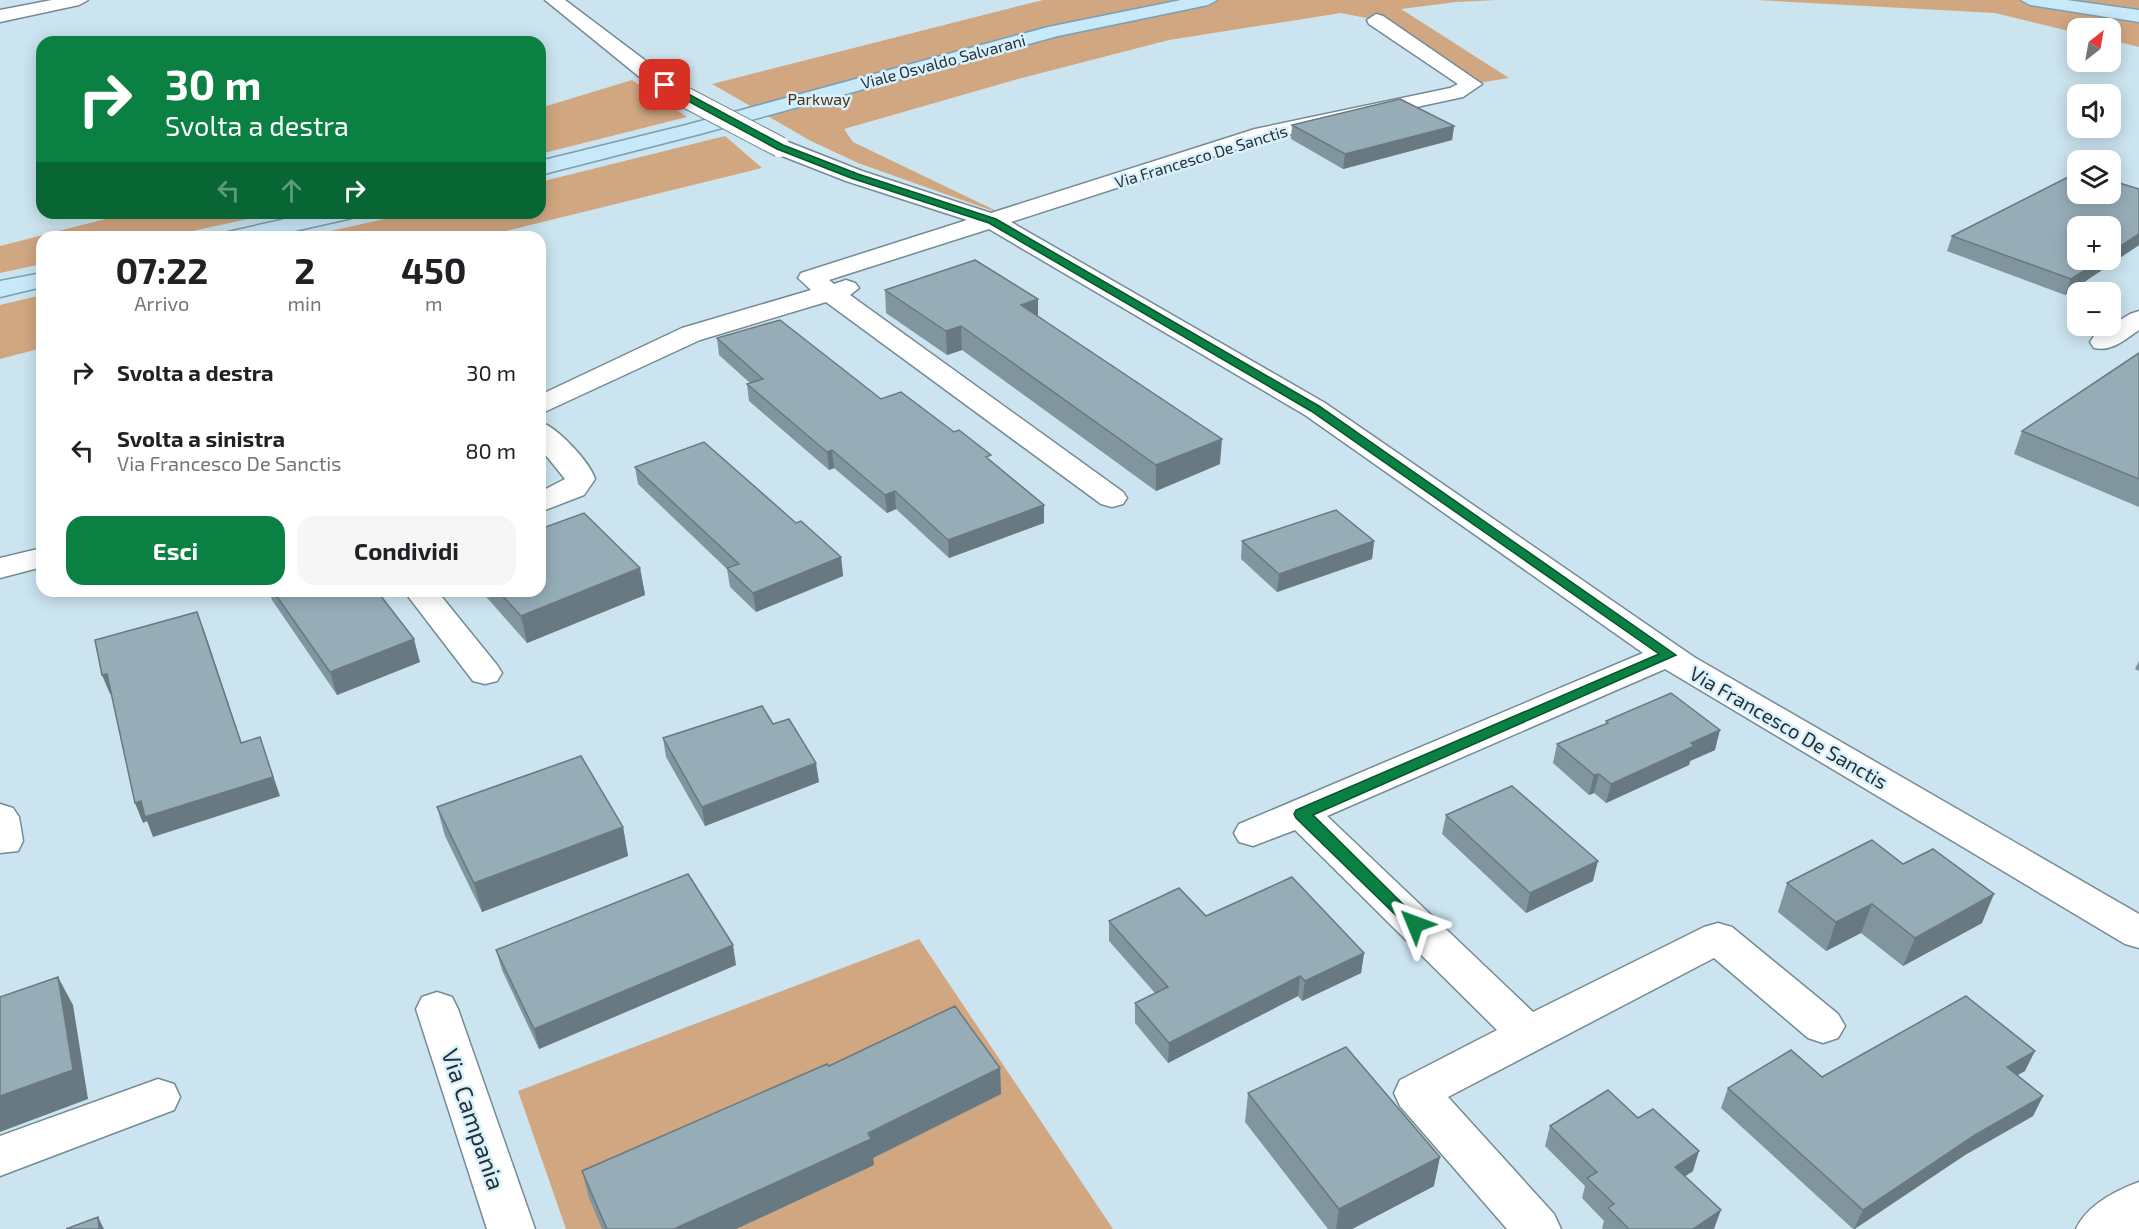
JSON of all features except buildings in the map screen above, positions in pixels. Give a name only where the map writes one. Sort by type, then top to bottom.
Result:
[{"type":"main road","name":"Viale Osvaldo Salvarani","points":[[546,166],[1055,31],[1208,0]]},
{"type":"main road","points":[[2030,0],[2139,16]]},
{"type":"main road","points":[[263,231],[318,219]]},
{"type":"main road","points":[[0,289],[36,281]]},
{"type":"street","points":[[0,16],[79,0]]},
{"type":"street","name":"Via Francesco De Sanctis","points":[[554,0],[649,75],[681,95],[780,147],[854,176],[1004,228],[1315,409],[1682,665],[2139,933]]},
{"type":"street","name":"Via Francesco De Sanctis","points":[[1004,228],[1263,134],[1456,93],[1473,84],[1376,20]]},
{"type":"street","points":[[1004,228],[810,278],[1112,498]]},
{"type":"street","points":[[546,403],[691,334],[830,292]]},
{"type":"street","points":[[2103,342],[2139,319]]},
{"type":"street","points":[[546,437],[578,472],[580,479],[573,489],[546,500]]},
{"type":"street","points":[[0,568],[36,559]]},
{"type":"street","points":[[425,597],[485,673]]},
{"type":"street","points":[[1252,833],[1302,814],[1669,655]]},
{"type":"street","points":[[1302,814],[1528,1034]]},
{"type":"street","points":[[1537,1229],[1416,1093],[1718,938],[1823,1026]]},
{"type":"street","name":"Via Campania","points":[[437,1009],[511,1229]]},
{"type":"street","points":[[0,1156],[158,1097]]},
{"type":"street","points":[[2100,1229],[2139,1203]]},
{"type":"green space","name":"Parkway","points":[[1043,0],[1497,0],[1456,2],[1401,9],[1509,78],[1472,84],[1376,20],[1341,13],[1169,40],[1018,79],[844,129],[853,142],[1007,216],[858,163],[811,141],[712,84]]},
{"type":"green space","points":[[1757,0],[2139,0],[2139,47],[2121,42],[2121,18],[2067,18],[2067,31],[1995,13]]},
{"type":"green space","points":[[632,80],[687,117],[546,152],[546,106]]},
{"type":"green space","points":[[725,136],[762,168],[506,231],[331,231],[384,219],[546,219],[546,181]]},
{"type":"green space","points":[[106,219],[248,219],[193,231],[59,231]]},
{"type":"green space","points":[[36,237],[36,265],[0,273],[0,246]]},
{"type":"green space","points":[[36,296],[36,350],[0,359],[0,305]]},
{"type":"green space","points":[[919,939],[1113,1229],[566,1229],[518,1091]]},
{"type":"route","points":[[665,85],[780,147],[854,176],[992,221],[1315,409],[1669,655],[1302,814],[1415,924]]}]
